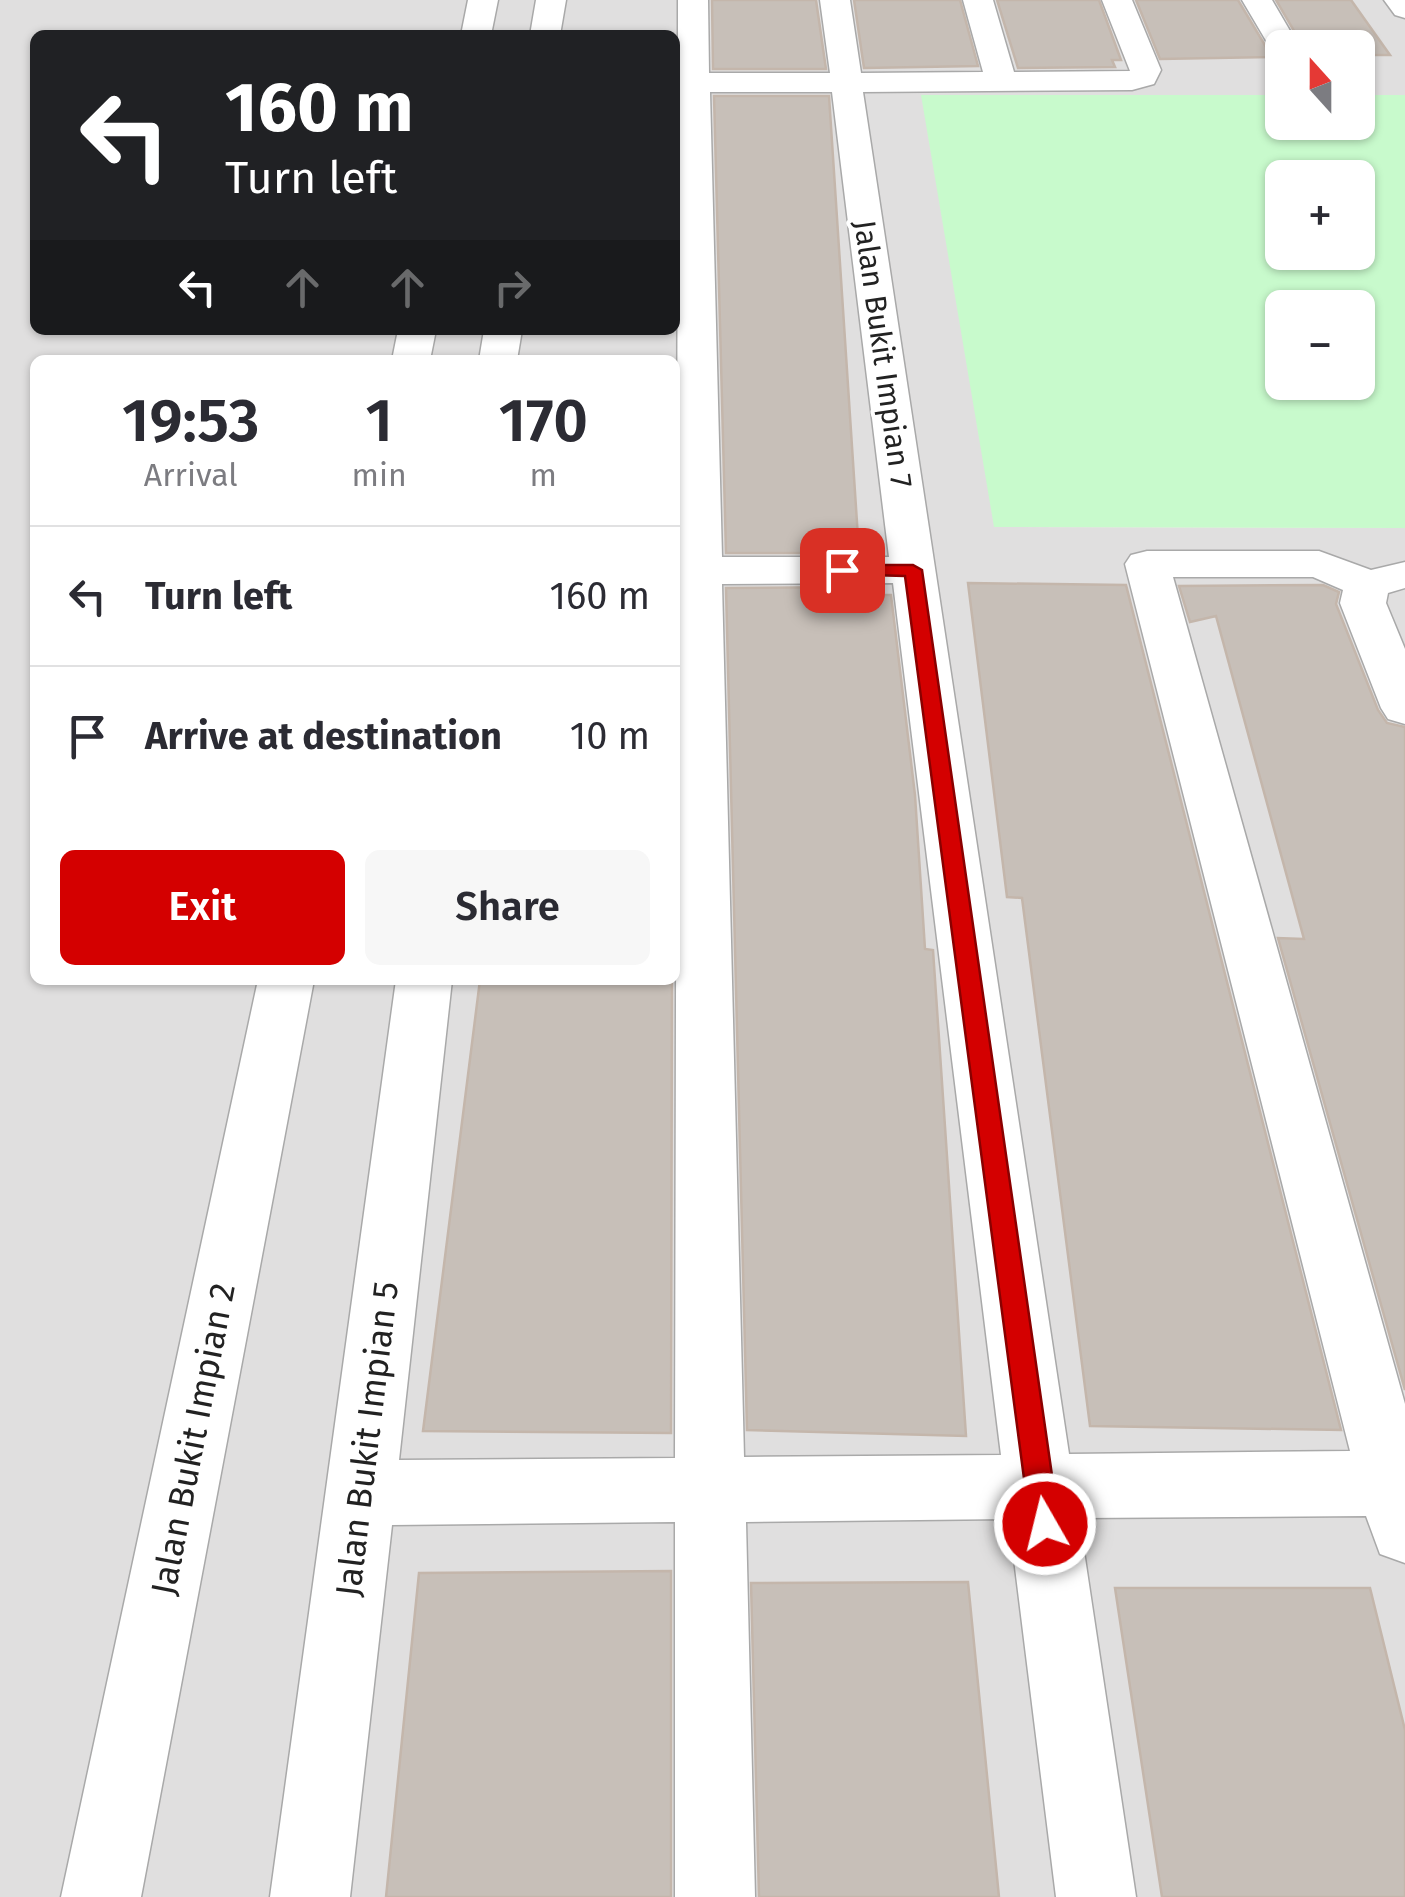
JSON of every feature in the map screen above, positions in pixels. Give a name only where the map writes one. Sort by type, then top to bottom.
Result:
[{"type":"street","points":[[477,30],[483,0]]},
{"type":"street","points":[[547,30],[550,0]]},
{"type":"street","points":[[693,0],[684,83],[687,571],[712,1490],[715,1897]]},
{"type":"street","name":"Jalan Bukit Impian 7","points":[[834,0],[1096,1897]]},
{"type":"street","points":[[978,0],[1002,82]]},
{"type":"street","points":[[684,83],[1132,81],[1143,77],[1146,70],[1117,0]]},
{"type":"street","points":[[1256,0],[1274,30]]},
{"type":"street","points":[[1399,0],[1405,9]]},
{"type":"street","points":[[360,1493],[1040,1486],[1401,1499],[1147,564],[1319,564],[1386,580]]},
{"type":"street","points":[[687,571],[913,570]]},
{"type":"street","points":[[1386,580],[1363,603],[1405,708]]},
{"type":"street","name":"Jalan Bukit Impian 2","points":[[101,1897],[285,985]]},
{"type":"street","name":"Jalan Bukit Impian 5","points":[[310,1897],[423,985]]},
{"type":"shaded area","points":[[0,0],[1405,0],[1405,95],[1375,95],[1375,30],[1265,30],[1265,95],[922,95],[995,527],[1405,528],[1405,1897],[0,1897]]},
{"type":"green space","points":[[921,95],[1265,95],[1265,140],[1375,140],[1375,95],[1405,95],[1405,528],[994,527]]},
{"type":"building","points":[[712,0],[816,0],[826,69],[713,69]]},
{"type":"building","points":[[854,0],[960,0],[978,66],[864,68]]},
{"type":"building","points":[[997,0],[1099,0],[1121,60],[1112,60],[1115,67],[1018,68]]},
{"type":"building","points":[[1136,0],[1238,0],[1265,45],[1265,57],[1160,59]]},
{"type":"building","points":[[1276,0],[1351,0],[1372,30],[1294,30]]},
{"type":"building","points":[[1375,34],[1390,55],[1375,55]]},
{"type":"building","points":[[714,96],[829,96],[859,553],[726,553]]},
{"type":"building","points":[[968,583],[1126,585],[1341,1430],[1090,1426],[1022,898],[1007,897]]},
{"type":"building","points":[[1323,585],[1339,592],[1336,604],[1378,710],[1387,723],[1405,727],[1405,1390],[1278,938],[1304,939],[1216,616],[1190,622],[1179,586]]},
{"type":"building","points":[[861,587],[861,595],[891,595],[915,795],[925,949],[933,950],[966,1436],[747,1430],[726,588]]},
{"type":"building","points":[[479,985],[672,985],[671,1433],[423,1431]]},
{"type":"building","points":[[671,1571],[671,1897],[386,1897],[419,1573]]},
{"type":"building","points":[[968,1582],[999,1897],[759,1897],[751,1583]]},
{"type":"building","points":[[1115,1588],[1370,1588],[1405,1730],[1405,1897],[1162,1897]]},
{"type":"route","points":[[842,570],[913,570],[1045,1524]]}]
